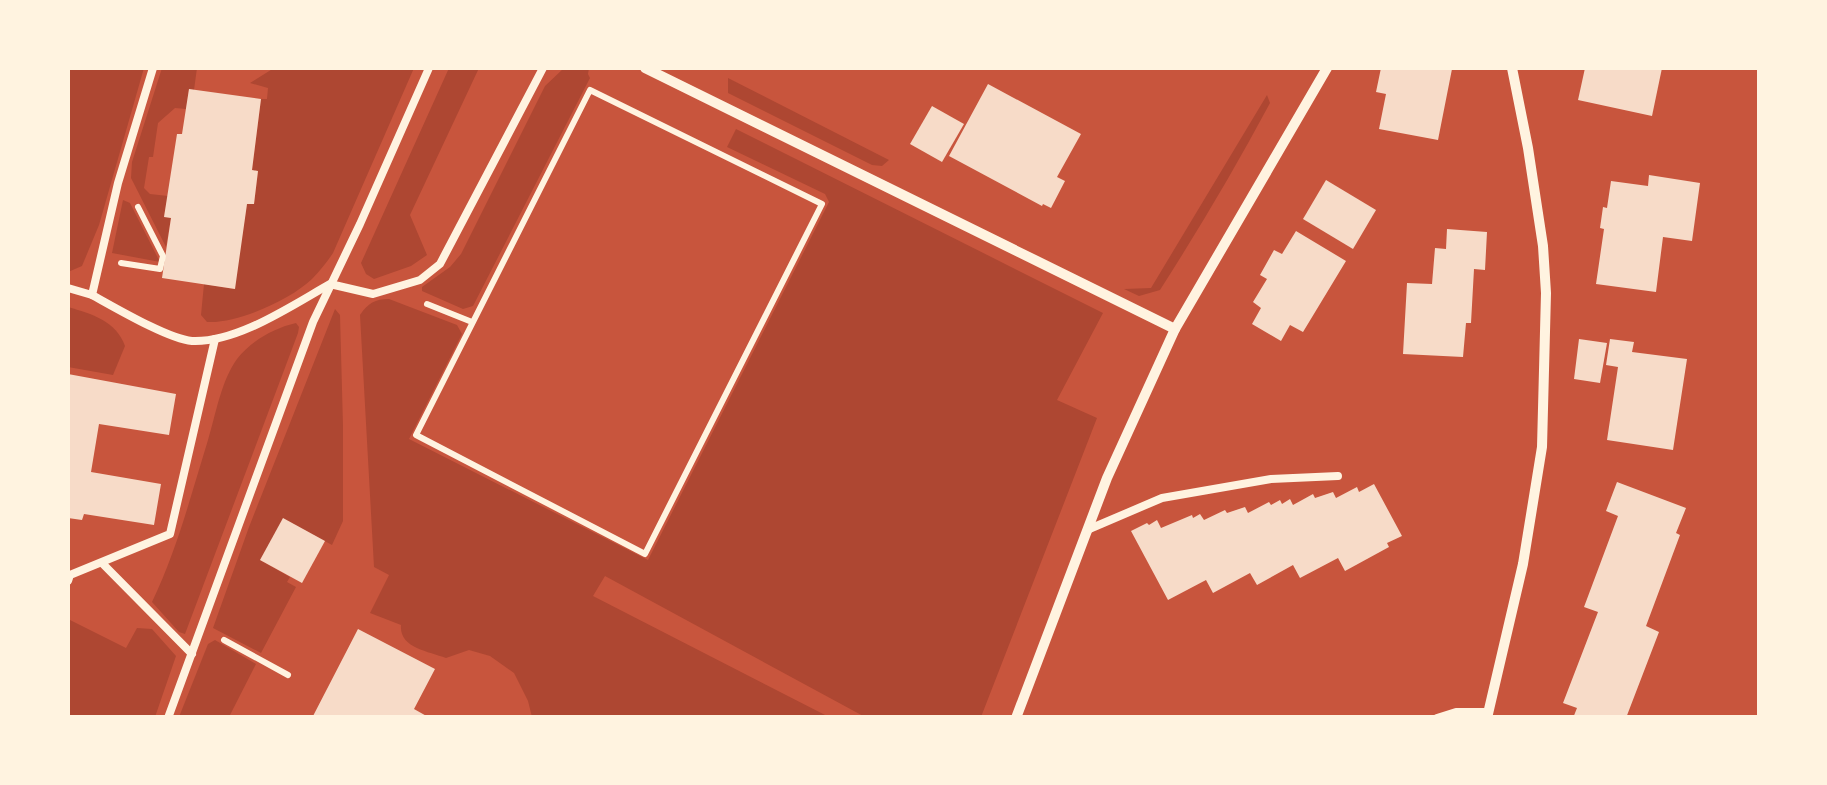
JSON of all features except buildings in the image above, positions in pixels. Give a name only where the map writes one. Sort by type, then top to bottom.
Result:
[{"type":"street","points":[[645,68],[1175,329]]},
{"type":"street","points":[[1016,718],[1108,478],[1175,329],[1326,68]]},
{"type":"street","points":[[1488,714],[1523,564],[1542,447],[1544,246],[1512,68]]},
{"type":"lane","points":[[92,294],[118,184],[153,68]]},
{"type":"lane","points":[[168,718],[313,322],[429,68]]},
{"type":"lane","points":[[68,288],[92,294],[128,315],[189,341],[246,329],[330,284],[373,294],[420,280],[440,264],[542,68]]},
{"type":"lane","points":[[68,580],[70,575],[170,534],[215,338]]},
{"type":"lane","points":[[1087,530],[1162,498],[1271,479],[1338,476]]},
{"type":"lane","points":[[102,563],[192,654]]},
{"type":"lane","points":[[1438,718],[1456,712],[1488,714]]},
{"type":"path","points":[[590,90],[822,204],[645,554],[416,435],[472,322],[590,90]]},
{"type":"path","points":[[118,184],[132,195],[162,256],[160,269],[139,265]]},
{"type":"path","points":[[201,628],[288,675]]},
{"type":"shaded area","points":[[68,68],[144,68],[99,225],[82,266],[68,272]]},
{"type":"shaded area","points":[[162,68],[197,68],[186,109],[175,108],[158,123],[153,157],[149,157],[144,188],[150,194],[168,196],[164,216],[171,218],[166,247],[131,178],[132,162]]},
{"type":"shaded area","points":[[274,68],[414,68],[333,253],[323,266],[302,287],[277,302],[248,315],[207,322],[201,315],[204,284],[234,289],[247,204],[254,204],[258,172],[252,170],[261,99],[267,99],[268,88],[250,83]]},
{"type":"shaded area","points":[[449,68],[479,68],[410,215],[427,255],[411,266],[374,279],[366,274],[361,263]]},
{"type":"shaded area","points":[[564,68],[589,68],[590,78],[473,306],[463,309],[422,291],[461,254],[545,86]]},
{"type":"shaded area","points":[[728,78],[889,160],[882,166],[872,165],[728,93]]},
{"type":"shaded area","points":[[1267,95],[1270,103],[1257,127],[1160,290],[1139,296],[1124,289],[1151,288]]},
{"type":"shaded area","points":[[736,129],[1103,313],[1057,400],[1097,418],[981,717],[865,717],[605,576],[593,596],[829,717],[532,717],[514,673],[490,656],[469,650],[446,658],[423,651],[405,639],[401,625],[370,613],[389,575],[374,567],[360,315],[380,300],[389,299],[457,325],[462,334],[409,439],[648,560],[829,202],[825,194],[727,147]]},
{"type":"shaded area","points":[[123,200],[130,203],[160,262],[112,253]]},
{"type":"shaded area","points":[[68,307],[102,320],[121,337],[125,346],[113,375],[68,367]]},
{"type":"shaded area","points":[[335,309],[340,315],[343,521],[332,545],[284,519],[260,560],[290,577],[287,582],[296,587],[261,653],[213,628]]},
{"type":"shaded area","points":[[296,323],[298,333],[185,634],[179,632],[152,602],[183,522],[223,387],[231,368],[249,346]]},
{"type":"shaded area","points":[[68,619],[126,648],[137,628],[152,629],[176,656],[155,717],[68,717]]},
{"type":"shaded area","points":[[215,640],[256,664],[229,717],[179,717],[208,644]]}]
